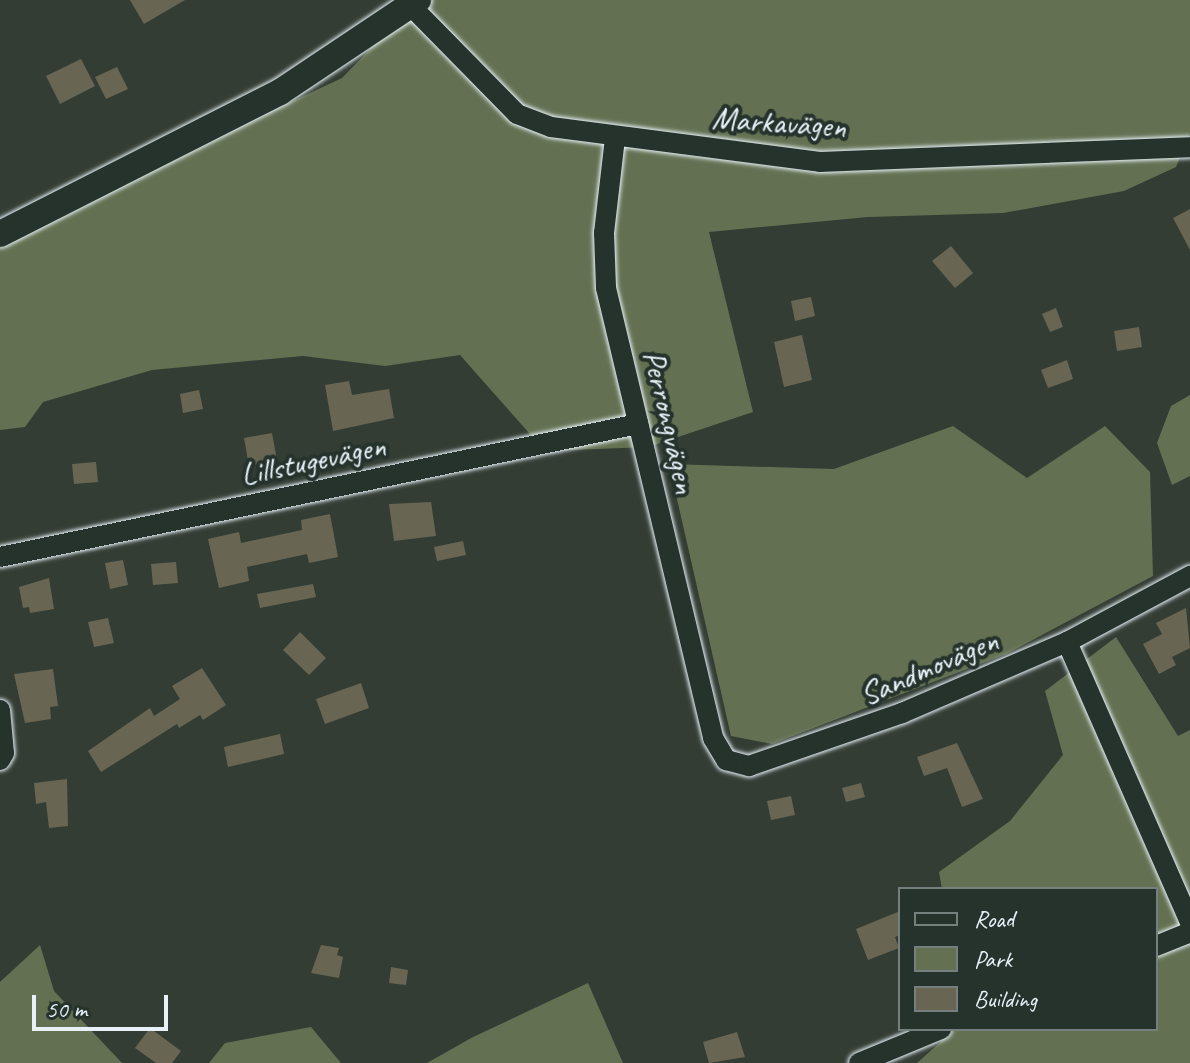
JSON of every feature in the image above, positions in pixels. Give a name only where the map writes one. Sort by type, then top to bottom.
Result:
[{"type":"street","name":"Markavägen","points":[[414,3],[517,114],[551,127],[615,138],[820,162],[1190,147]]},
{"type":"street","points":[[0,234],[280,92],[414,3]]},
{"type":"street","name":"Perrongvägen","points":[[615,138],[603,262],[708,717]]},
{"type":"street","name":"Lillstugevägen","points":[[0,557],[638,424]]},
{"type":"street","name":"Sandmovägen","points":[[708,717],[717,751],[738,766],[749,766],[902,713],[1067,642],[1190,576]]},
{"type":"street","points":[[1067,642],[1190,922]]},
{"type":"street","points":[[0,710],[4,753],[0,760]]},
{"type":"street","points":[[1158,945],[1190,932]]},
{"type":"street","points":[[859,1063],[936,1031]]},
{"type":"green space","points":[[418,0],[1190,0],[1190,134],[1176,167],[1124,191],[1003,213],[868,217],[709,232],[753,412],[648,447],[545,451],[460,355],[385,366],[303,356],[152,370],[43,402],[25,427],[0,430],[0,238],[342,78]]},
{"type":"green space","points":[[1190,395],[1190,476],[1172,485],[1157,443],[1171,406]]},
{"type":"green space","points":[[953,426],[1027,478],[1105,426],[1150,472],[1153,576],[1006,654],[772,744],[731,736],[669,464],[834,469]]},
{"type":"green space","points":[[1116,637],[1178,736],[1190,730],[1190,1063],[917,1063],[953,1031],[1158,1031],[1158,887],[942,887],[939,872],[1010,821],[1063,755],[1045,691]]},
{"type":"green space","points":[[40,945],[54,991],[122,1063],[0,1063],[0,982]]},
{"type":"green space","points":[[588,983],[623,1063],[427,1063],[473,1037]]},
{"type":"green space","points":[[311,1027],[341,1063],[209,1063],[225,1043]]},
{"type":"building","points":[[130,0],[185,0],[144,24]]},
{"type":"building","points":[[81,59],[95,86],[60,104],[46,76]]},
{"type":"building","points":[[117,67],[128,89],[106,99],[95,77]]},
{"type":"building","points":[[1190,209],[1190,250],[1173,218]]},
{"type":"building","points":[[951,246],[973,273],[955,288],[932,261]]},
{"type":"building","points":[[811,297],[815,316],[795,321],[791,301]]},
{"type":"building","points":[[1056,308],[1063,327],[1050,332],[1042,314]]},
{"type":"building","points":[[1139,327],[1142,347],[1117,351],[1114,331]]},
{"type":"building","points":[[802,335],[812,380],[784,387],[774,342]]},
{"type":"building","points":[[1067,360],[1073,379],[1048,388],[1041,370]]},
{"type":"building","points":[[349,381],[352,395],[389,389],[394,418],[333,431],[325,385]]},
{"type":"building","points":[[199,390],[203,409],[183,413],[180,394]]},
{"type":"building","points":[[272,433],[277,460],[249,466],[244,438]]},
{"type":"building","points":[[96,462],[98,482],[74,484],[72,464]]},
{"type":"building","points":[[431,502],[436,536],[394,541],[389,504]]},
{"type":"building","points":[[330,514],[338,557],[309,563],[307,554],[247,567],[249,581],[219,588],[208,539],[239,532],[241,543],[302,530],[301,520]]},
{"type":"building","points":[[463,541],[466,555],[437,561],[434,547]]},
{"type":"building","points":[[123,560],[128,585],[110,589],[105,563]]},
{"type":"building","points":[[176,562],[178,583],[153,585],[151,564]]},
{"type":"building","points":[[49,578],[54,609],[30,613],[29,607],[23,608],[19,587]]},
{"type":"building","points":[[313,584],[316,597],[260,608],[257,594]]},
{"type":"building","points":[[1186,608],[1190,648],[1172,657],[1176,665],[1159,674],[1143,644],[1162,634],[1156,623]]},
{"type":"building","points":[[108,618],[114,643],[94,647],[88,622]]},
{"type":"building","points":[[300,632],[326,658],[309,675],[283,650]]},
{"type":"building","points":[[202,668],[226,705],[203,720],[200,715],[179,728],[177,724],[101,772],[88,751],[150,708],[154,716],[180,699],[172,686]]},
{"type":"building","points":[[53,669],[58,706],[50,707],[51,719],[25,723],[14,674]]},
{"type":"building","points":[[361,683],[369,708],[325,724],[316,699]]},
{"type":"building","points":[[280,734],[284,754],[228,767],[224,747]]},
{"type":"building","points":[[957,743],[983,799],[962,807],[947,768],[924,776],[917,757]]},
{"type":"building","points":[[67,779],[68,826],[49,828],[46,802],[36,804],[34,783]]},
{"type":"building","points":[[861,783],[865,797],[846,802],[842,788]]},
{"type":"building","points":[[791,796],[795,815],[771,820],[767,801]]},
{"type":"building","points":[[898,912],[898,936],[895,937],[898,948],[868,960],[856,929]]},
{"type":"building","points":[[321,945],[339,948],[337,955],[343,957],[339,978],[311,973]]},
{"type":"building","points":[[391,967],[408,970],[406,985],[389,983]]},
{"type":"building","points":[[150,1028],[181,1051],[172,1063],[156,1063],[135,1048]]},
{"type":"building","points":[[737,1032],[745,1057],[709,1063],[703,1042]]}]
